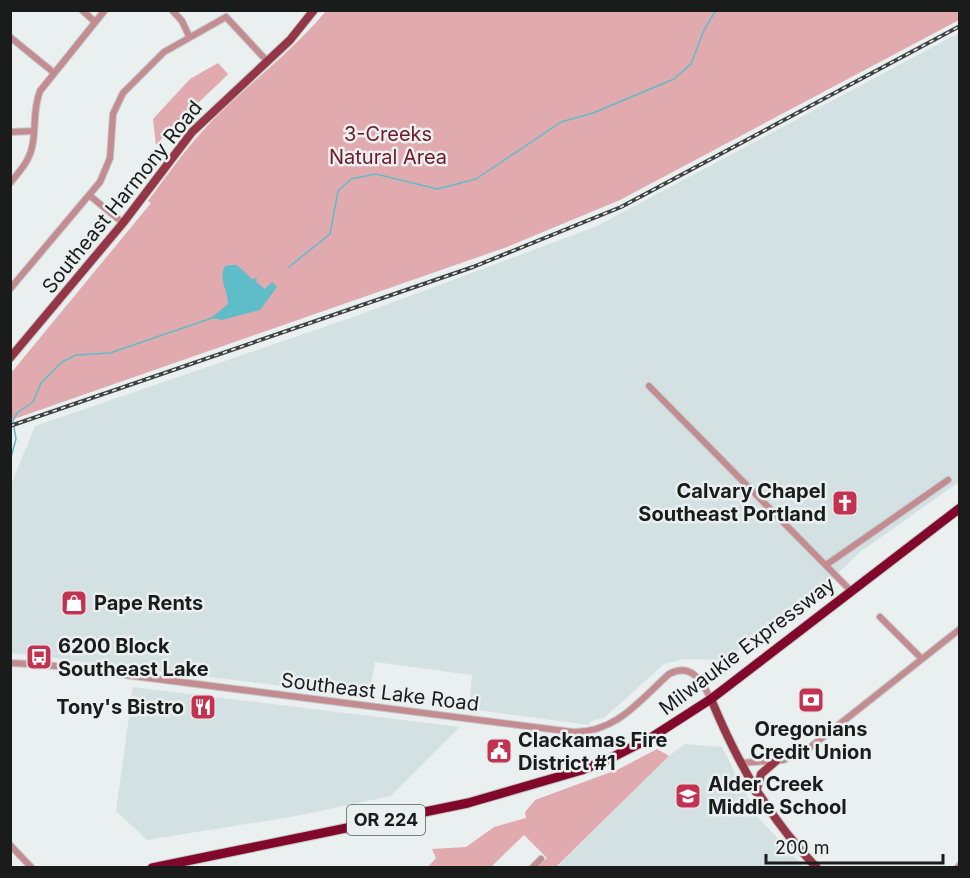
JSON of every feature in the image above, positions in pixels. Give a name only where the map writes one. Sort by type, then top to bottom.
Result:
[{"type":"highway","name":"Milwaukie Expressway","points":[[152,867],[468,803],[582,770],[633,747],[711,699],[960,508]]},
{"type":"main road","name":"Southeast Harmony Road","points":[[10,358],[123,223],[192,132],[296,34],[314,10]]},
{"type":"main road","points":[[711,699],[756,792],[776,822],[817,867]]},
{"type":"main road","points":[[756,792],[761,774],[776,761]]},
{"type":"street","points":[[82,10],[95,22]]},
{"type":"street","points":[[10,183],[29,157],[37,99],[53,72],[105,10]]},
{"type":"street","points":[[172,10],[182,21],[189,36]]},
{"type":"street","points":[[10,289],[100,182],[108,166],[111,120],[120,98],[157,58],[227,14],[267,61]]},
{"type":"street","points":[[10,37],[53,72]]},
{"type":"street","points":[[10,132],[34,131]]},
{"type":"street","points":[[89,195],[123,223]]},
{"type":"street","points":[[649,386],[851,591]]},
{"type":"street","points":[[826,565],[948,480]]},
{"type":"street","points":[[880,617],[922,659]]},
{"type":"street","points":[[740,763],[776,761],[796,756],[960,629]]},
{"type":"street","name":"Southeast Lake Road","points":[[10,663],[46,665],[573,732],[592,731],[612,723],[669,674],[678,670],[691,671],[697,676],[711,699]]},
{"type":"street","points":[[10,845],[32,867]]},
{"type":"street","points":[[532,867],[541,859]]},
{"type":"shaded area","points":[[959,33],[959,482],[860,552],[803,607],[728,657],[718,660],[684,659],[664,664],[604,718],[591,721],[589,725],[469,709],[472,675],[375,662],[370,691],[366,696],[11,653],[10,487],[35,426],[356,316],[595,227]]},
{"type":"shaded area","points":[[133,687],[460,727],[391,796],[291,817],[147,840],[116,811]]},
{"type":"shaded area","name":"Alder Creek Middle School","points":[[685,744],[722,747],[757,816],[804,867],[556,868],[669,756]]},
{"type":"green space","name":"3-Creeks Natural Area","points":[[326,11],[959,11],[959,20],[620,200],[507,247],[11,420],[11,373],[151,203],[148,201],[194,141]]},
{"type":"green space","points":[[218,63],[228,74],[156,145],[153,119],[190,79]]},
{"type":"green space","points":[[657,749],[669,756],[556,867],[538,867],[547,858],[524,835],[491,867],[428,867],[436,858],[432,849],[466,847],[494,827],[526,818],[525,812],[535,800],[619,769]]},
{"type":"water","points":[[237,265],[252,279],[257,278],[256,282],[265,289],[272,282],[277,287],[260,310],[222,320],[211,318],[228,304],[223,271],[225,266]]},
{"type":"waterway","points":[[289,267],[330,234],[338,191],[351,179],[376,174],[437,189],[476,179],[561,122],[593,113],[674,79],[691,64],[704,30],[716,10]]},
{"type":"waterway","points":[[10,461],[16,439],[13,421],[17,413],[33,402],[41,383],[62,362],[76,355],[110,353],[212,318]]},
{"type":"railway","points":[[10,426],[473,267],[621,207],[960,26]]},
{"type":"place","name":"Calvary Chapel Southeast Portland","points":[[845,503]]},
{"type":"place","name":"Pape Rents","points":[[74,603]]},
{"type":"place","name":"6200 Block Southeast Lake","points":[[39,657]]},
{"type":"place","name":"Oregonians Credit Union","points":[[811,700]]},
{"type":"place","name":"Tony's Bistro","points":[[203,707]]},
{"type":"place","name":"Clackamas Fire District #1","points":[[499,751]]},
{"type":"place","name":"Alder Creek Middle School","points":[[688,796]]}]
